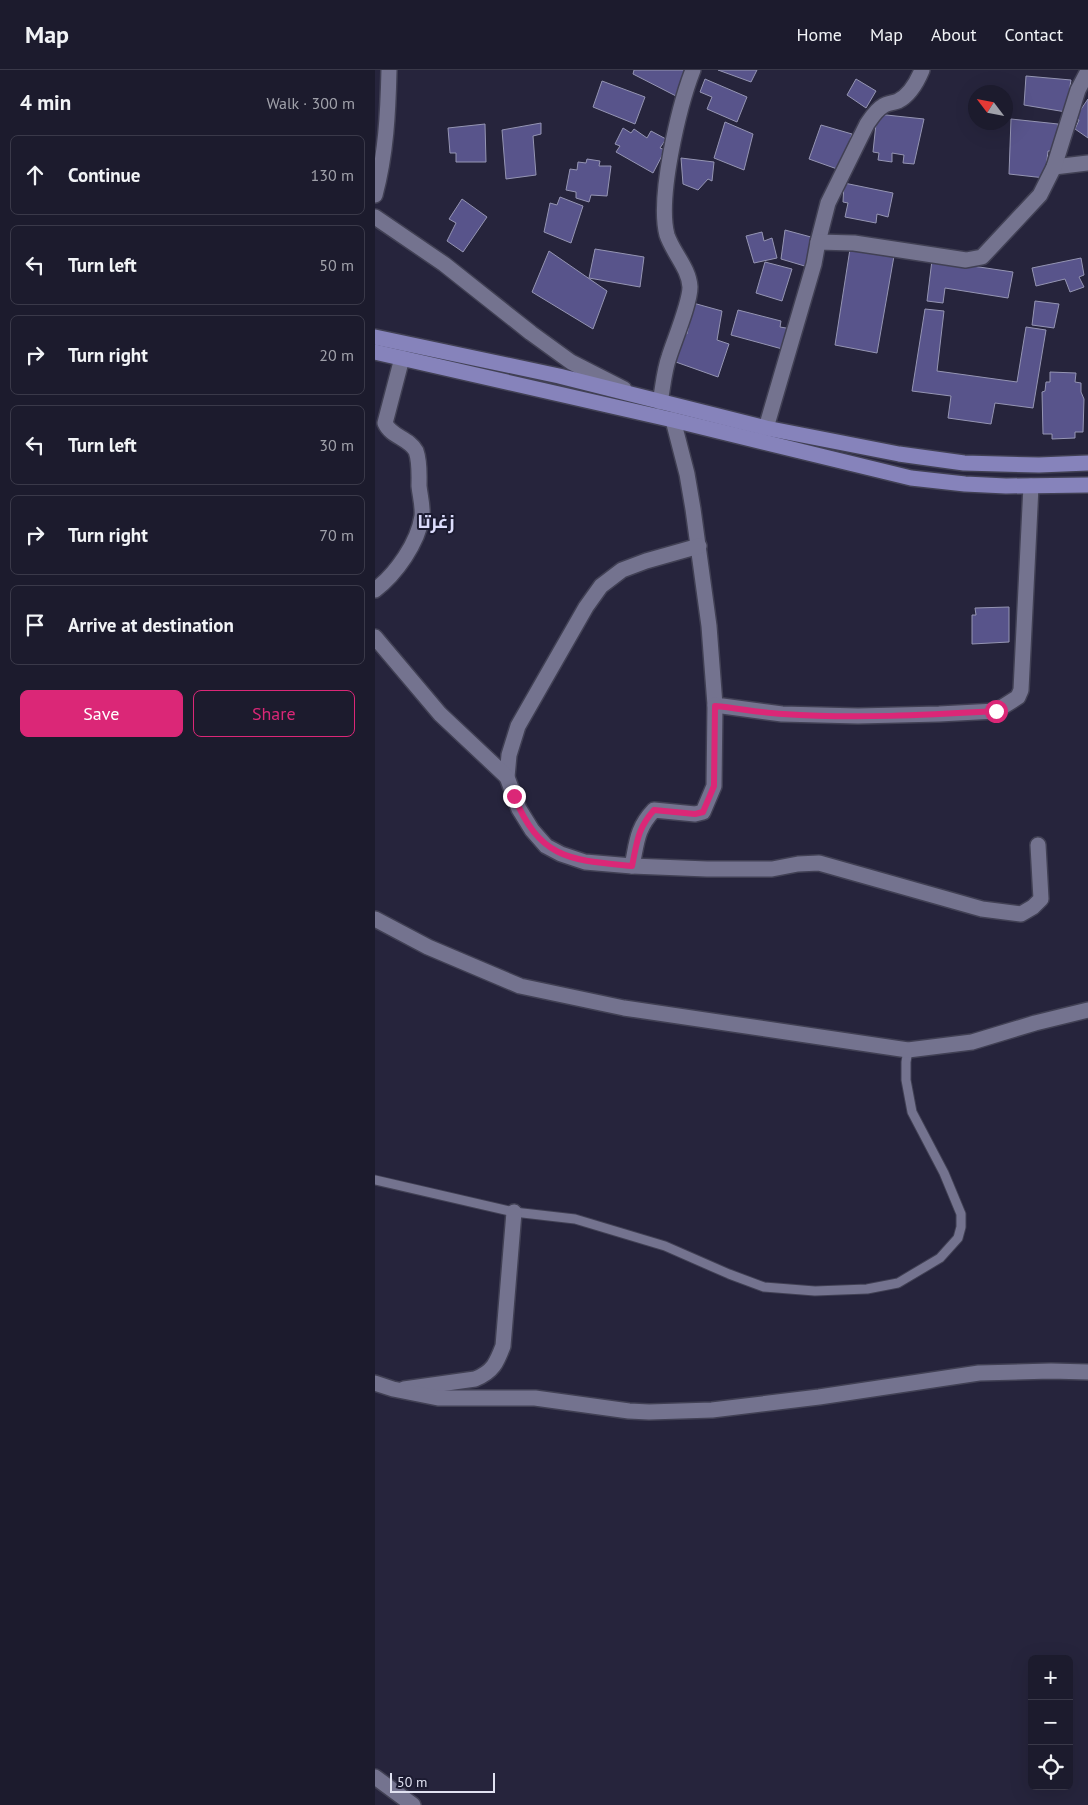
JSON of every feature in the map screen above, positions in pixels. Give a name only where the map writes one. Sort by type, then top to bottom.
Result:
[{"type":"main road","points":[[375,337],[559,376],[766,428],[899,454],[939,461],[1039,464],[1088,463]]},
{"type":"main road","points":[[375,352],[673,420],[911,478],[965,484],[1088,485]]},
{"type":"main road","points":[[554,394],[559,376]]},
{"type":"street","points":[[375,195],[383,161],[387,126],[389,70]]},
{"type":"street","points":[[660,402],[668,360],[690,288],[687,275],[668,236],[665,222],[667,175],[680,111],[693,70]]},
{"type":"street","points":[[766,428],[814,264],[828,203],[867,124],[875,112],[906,95],[915,84],[922,70]]},
{"type":"street","points":[[818,242],[854,243],[966,260],[982,256],[1040,195],[1054,167],[1078,90],[1088,71]]},
{"type":"street","points":[[1054,167],[1088,163]]},
{"type":"street","points":[[375,217],[444,264],[571,362],[642,398]]},
{"type":"street","points":[[375,590],[389,577],[412,543],[422,515],[419,462],[415,451],[412,446],[393,434],[385,423],[402,358]]},
{"type":"street","points":[[632,866],[639,830],[654,810],[695,814],[703,812],[714,786],[715,706],[709,626],[699,546],[687,474],[673,420]]},
{"type":"street","points":[[715,706],[782,714],[858,716],[996,711],[1011,702],[1018,697],[1021,690],[1031,486]]},
{"type":"street","points":[[699,546],[622,570],[601,586],[586,607],[518,726],[509,755],[507,777],[519,809],[546,846],[561,854],[585,862],[632,866],[772,869],[798,864],[819,863],[982,909],[1021,914],[1033,907],[1041,899],[1038,845]]},
{"type":"street","points":[[375,637],[440,714],[507,777]]},
{"type":"street","points":[[375,919],[428,948],[520,986],[624,1008],[908,1050],[972,1042],[1035,1023],[1088,1010]]},
{"type":"street","points":[[393,1389],[409,1390],[475,1379],[485,1375],[497,1363],[503,1346],[515,1212]]},
{"type":"street","points":[[375,1383],[393,1389],[438,1398],[535,1398],[649,1412],[712,1410],[819,1397],[979,1373],[1051,1370],[1088,1372]]},
{"type":"street","points":[[375,1777],[413,1805]]},
{"type":"lane","points":[[375,1180],[515,1212],[575,1219],[665,1246],[764,1287],[815,1291],[867,1289],[898,1283],[940,1258],[958,1238],[961,1227],[961,1214],[947,1181],[912,1112],[906,1080],[908,1050]]},
{"type":"building","points":[[634,70],[690,70],[682,90],[678,88],[676,96],[633,74]]},
{"type":"building","points":[[718,70],[757,70],[751,82]]},
{"type":"building","points":[[1026,76],[1071,80],[1066,112],[1024,105]]},
{"type":"building","points":[[705,79],[747,97],[737,122],[707,109],[712,97],[700,92]]},
{"type":"building","points":[[856,79],[876,91],[866,108],[847,95]]},
{"type":"building","points":[[602,81],[645,97],[635,124],[593,107]]},
{"type":"building","points":[[1088,99],[1088,138],[1075,129],[1079,120],[1075,118]]},
{"type":"building","points":[[877,114],[924,119],[914,164],[903,163],[904,155],[892,153],[892,162],[878,160],[879,153],[873,152]]},
{"type":"building","points":[[1013,119],[1058,124],[1057,151],[1048,151],[1045,178],[1009,174],[1011,130],[1013,130]]},
{"type":"building","points":[[725,122],[753,134],[744,170],[714,158]]},
{"type":"building","points":[[541,123],[541,134],[533,136],[536,175],[506,179],[502,130]]},
{"type":"building","points":[[485,124],[486,162],[456,162],[456,153],[450,153],[448,128]]},
{"type":"building","points":[[821,125],[852,134],[840,170],[809,159]]},
{"type":"building","points":[[623,128],[631,133],[634,129],[647,138],[651,131],[666,139],[660,148],[665,150],[653,173],[616,152],[620,146],[615,144]]},
{"type":"building","points":[[681,158],[714,162],[712,181],[708,179],[698,190],[683,184]]},
{"type":"building","points":[[587,159],[600,161],[599,166],[611,166],[607,196],[591,195],[589,202],[576,198],[576,192],[566,190],[570,169],[577,170],[578,162],[586,163]]},
{"type":"building","points":[[844,183],[893,193],[888,217],[877,214],[876,223],[845,217],[848,203],[843,202]]},
{"type":"building","points":[[560,197],[583,206],[571,243],[544,232],[550,203],[557,205]]},
{"type":"building","points":[[462,199],[487,217],[463,252],[447,241],[456,223],[449,219]]},
{"type":"building","points":[[785,230],[811,237],[808,267],[781,259]]},
{"type":"building","points":[[762,232],[764,241],[772,238],[777,258],[754,263],[746,236]]},
{"type":"building","points":[[595,249],[644,257],[640,287],[589,278]]},
{"type":"building","points":[[850,249],[894,256],[877,353],[835,345]]},
{"type":"building","points":[[549,251],[607,291],[593,329],[532,292]]},
{"type":"building","points":[[1081,258],[1084,275],[1079,277],[1084,287],[1070,292],[1065,279],[1036,286],[1032,268]]},
{"type":"building","points":[[932,260],[1013,272],[1008,298],[945,288],[943,303],[927,301]]},
{"type":"building","points":[[765,262],[792,269],[782,301],[756,293]]},
{"type":"building","points":[[1035,301],[1059,304],[1054,328],[1032,325]]},
{"type":"building","points":[[693,303],[722,311],[717,340],[729,344],[718,377],[673,361],[682,332],[687,334]]},
{"type":"building","points":[[925,309],[944,311],[937,371],[1017,382],[1026,327],[1046,330],[1033,408],[995,403],[991,424],[948,418],[951,396],[912,391]]},
{"type":"building","points":[[738,310],[781,321],[780,327],[792,329],[786,350],[731,335]]},
{"type":"building","points":[[1050,372],[1076,373],[1075,382],[1081,383],[1081,392],[1084,399],[1083,432],[1075,432],[1075,438],[1052,439],[1052,434],[1043,434],[1042,392],[1045,391],[1046,382],[1050,382]]},
{"type":"building","points":[[1009,607],[1009,642],[972,644],[972,615],[976,615],[975,608]]},
{"type":"district","name":"زغرتا","points":[[436,521]]},
{"type":"route","points":[[514,796],[519,809],[546,846],[561,854],[585,862],[632,866],[639,830],[654,810],[695,814],[703,812],[714,786],[715,706],[782,714],[858,716],[996,711]]}]
